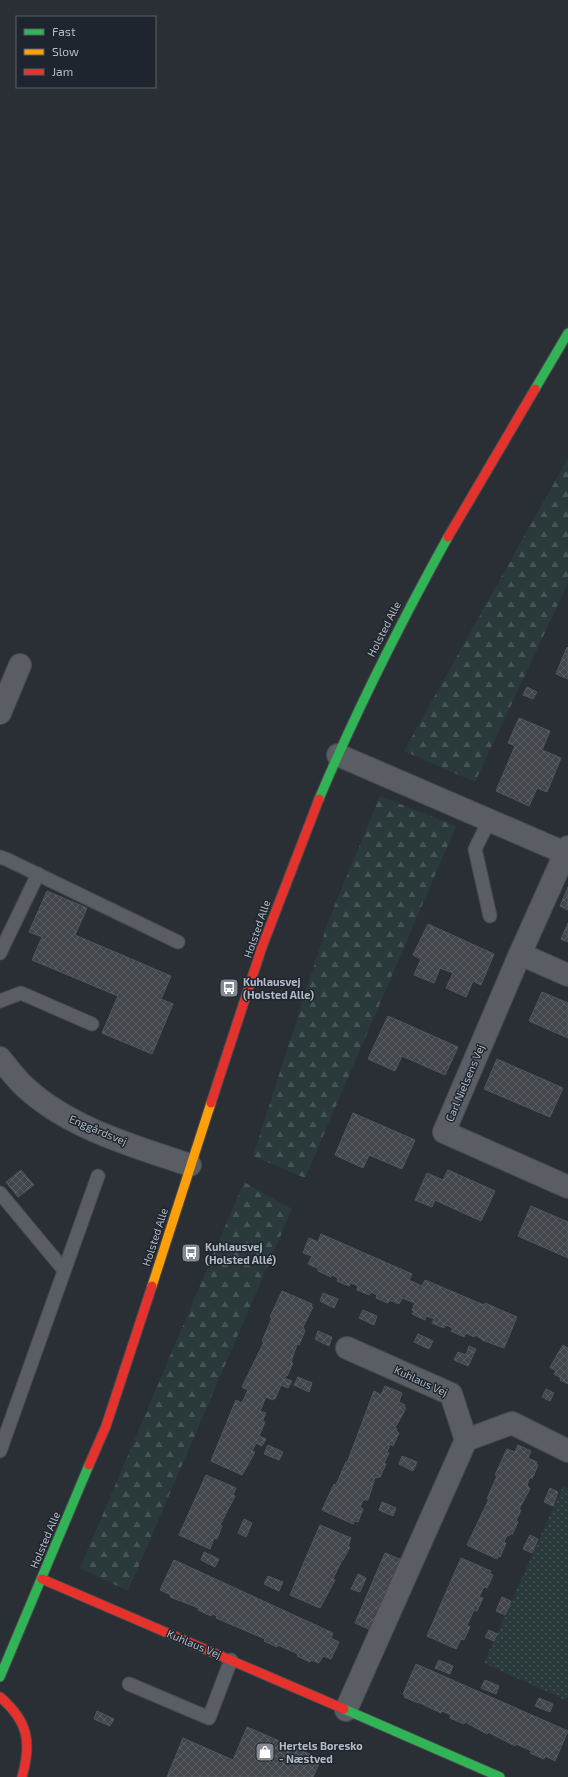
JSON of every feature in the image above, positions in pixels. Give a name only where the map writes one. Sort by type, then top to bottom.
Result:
[{"type":"street","name":"Holsted Alle","points":[[0,1677],[106,1426],[262,947],[304,835],[338,755],[407,611],[476,488],[568,333]]},
{"type":"street","points":[[0,713],[20,665]]},
{"type":"street","name":"Carl Nielsens Vej","points":[[338,755],[488,821],[567,850],[520,954],[444,1132],[568,1187]]},
{"type":"street","points":[[520,954],[568,975]]},
{"type":"street","name":"Enggårdsvej","points":[[0,1058],[25,1087],[55,1111],[82,1125],[190,1165]]},
{"type":"street","name":"Kuhlaus Vej","points":[[347,1348],[451,1394],[466,1440]]},
{"type":"street","points":[[346,1710],[466,1440],[512,1423],[568,1450]]},
{"type":"street","name":"Kuhlaus Vej","points":[[42,1579],[500,1777]]},
{"type":"street","points":[[0,1697],[10,1704],[22,1720],[28,1739],[28,1760],[22,1777]]},
{"type":"lane","points":[[488,821],[475,849],[490,916]]},
{"type":"lane","points":[[0,857],[178,942]]},
{"type":"lane","points":[[0,953],[38,874]]},
{"type":"lane","points":[[0,1001],[21,993],[92,1024]]},
{"type":"lane","points":[[0,1451],[98,1176]]},
{"type":"lane","points":[[0,1193],[64,1270]]},
{"type":"lane","points":[[129,1684],[209,1718],[231,1660]]},
{"type":"green space","points":[[568,458],[568,583],[475,782],[404,751]]},
{"type":"green space","points":[[380,796],[456,826],[305,1178],[253,1156],[329,919]]},
{"type":"green space","points":[[244,1182],[292,1209],[128,1591],[80,1568]]},
{"type":"green space","points":[[563,1486],[568,1488],[568,1697],[565,1700],[484,1663]]},
{"type":"building","points":[[567,647],[568,648],[568,679],[556,674]]},
{"type":"building","points":[[527,687],[537,692],[533,699],[523,695]]},
{"type":"building","points":[[519,718],[550,731],[542,750],[561,758],[547,792],[537,788],[529,806],[496,791],[515,746],[508,743]]},
{"type":"building","points":[[568,887],[568,910],[560,906]]},
{"type":"building","points":[[47,891],[87,908],[75,935],[171,976],[161,999],[173,1004],[152,1054],[102,1033],[118,996],[32,960],[42,937],[29,932]]},
{"type":"building","points":[[568,923],[568,942],[561,939]]},
{"type":"building","points":[[428,924],[494,954],[481,985],[473,981],[466,997],[446,988],[453,973],[440,968],[434,983],[414,975],[421,959],[413,955]]},
{"type":"building","points":[[542,992],[568,1003],[568,1038],[529,1021]]},
{"type":"building","points":[[388,1016],[458,1047],[445,1075],[402,1056],[395,1071],[368,1059]]},
{"type":"building","points":[[497,1059],[563,1088],[550,1117],[484,1089]]},
{"type":"building","points":[[353,1113],[415,1140],[402,1169],[369,1155],[363,1168],[335,1155]]},
{"type":"building","points":[[21,1170],[34,1185],[18,1197],[6,1182]]},
{"type":"building","points":[[448,1170],[495,1191],[481,1221],[435,1200],[432,1207],[415,1200],[427,1173],[443,1180]]},
{"type":"building","points":[[531,1206],[568,1222],[568,1258],[518,1236]]},
{"type":"building","points":[[321,1234],[412,1274],[409,1280],[422,1286],[425,1280],[517,1317],[504,1348],[482,1340],[475,1335],[474,1337],[466,1333],[464,1337],[451,1331],[453,1328],[446,1325],[444,1328],[432,1323],[434,1319],[426,1316],[425,1320],[412,1314],[415,1303],[402,1298],[399,1304],[390,1300],[388,1303],[376,1298],[377,1295],[371,1292],[369,1295],[357,1290],[358,1286],[351,1283],[349,1286],[337,1281],[338,1278],[332,1275],[331,1277],[318,1271],[319,1269],[308,1264],[312,1256],[303,1253],[309,1238],[318,1242]]},
{"type":"building","points":[[282,1291],[312,1304],[311,1307],[313,1307],[303,1327],[305,1331],[299,1345],[297,1344],[291,1362],[293,1363],[287,1376],[284,1378],[292,1381],[288,1388],[281,1385],[275,1399],[274,1398],[273,1400],[266,1397],[260,1411],[266,1413],[262,1422],[265,1422],[259,1436],[266,1439],[262,1446],[256,1443],[252,1451],[255,1452],[242,1475],[211,1461],[236,1400],[242,1403],[248,1390],[242,1387],[264,1342],[262,1341],[272,1318],[270,1317]]},
{"type":"building","points":[[323,1293],[338,1299],[334,1308],[320,1301]]},
{"type":"building","points":[[363,1310],[377,1316],[374,1325],[359,1318]]},
{"type":"building","points":[[318,1331],[332,1337],[329,1346],[315,1339]]},
{"type":"building","points":[[418,1334],[433,1341],[429,1349],[414,1342]]},
{"type":"building","points":[[563,1345],[568,1348],[568,1384],[560,1380],[561,1378],[554,1374],[556,1371],[550,1367]]},
{"type":"building","points":[[469,1346],[476,1349],[468,1366],[454,1360],[458,1352],[466,1355]]},
{"type":"building","points":[[298,1377],[312,1383],[309,1392],[294,1385]]},
{"type":"building","points":[[385,1386],[402,1393],[399,1402],[405,1405],[404,1407],[406,1408],[395,1428],[399,1433],[393,1446],[390,1444],[387,1452],[389,1453],[384,1463],[386,1464],[380,1477],[375,1478],[368,1500],[363,1500],[360,1507],[363,1509],[358,1522],[354,1521],[353,1524],[322,1510],[334,1484],[336,1485],[346,1462],[347,1463],[374,1391],[381,1395]]},
{"type":"building","points":[[546,1389],[554,1393],[550,1401],[542,1397]]},
{"type":"building","points":[[268,1445],[283,1452],[279,1460],[264,1454]]},
{"type":"building","points":[[518,1445],[531,1451],[528,1458],[537,1462],[536,1464],[538,1465],[532,1479],[530,1477],[527,1485],[530,1489],[519,1509],[521,1510],[516,1521],[518,1522],[512,1535],[510,1533],[509,1536],[507,1535],[504,1542],[506,1543],[500,1557],[498,1556],[497,1559],[467,1545],[489,1499],[487,1499],[497,1476],[495,1475],[507,1449],[515,1452]]},
{"type":"building","points":[[402,1456],[417,1462],[413,1471],[399,1464]]},
{"type":"building","points":[[206,1475],[236,1488],[233,1495],[235,1496],[220,1525],[222,1526],[217,1539],[214,1538],[210,1549],[179,1535]]},
{"type":"building","points":[[550,1488],[558,1492],[553,1506],[544,1502]]},
{"type":"building","points":[[382,1502],[396,1508],[393,1516],[379,1510]]},
{"type":"building","points":[[244,1519],[252,1523],[246,1537],[238,1533]]},
{"type":"building","points":[[320,1525],[351,1538],[348,1546],[350,1547],[342,1560],[333,1579],[335,1580],[320,1608],[290,1595]]},
{"type":"building","points":[[530,1535],[538,1539],[532,1553],[523,1549]]},
{"type":"building","points":[[204,1552],[219,1559],[215,1567],[201,1560]]},
{"type":"building","points":[[385,1553],[402,1560],[371,1630],[355,1623]]},
{"type":"building","points":[[461,1558],[491,1571],[490,1574],[493,1575],[487,1588],[484,1587],[479,1597],[483,1598],[477,1611],[474,1610],[467,1625],[470,1627],[464,1640],[461,1639],[456,1649],[427,1636]]},
{"type":"building","points":[[174,1560],[333,1633],[331,1638],[339,1642],[331,1659],[323,1656],[319,1663],[311,1660],[310,1662],[297,1656],[298,1654],[278,1645],[277,1647],[264,1641],[265,1639],[216,1618],[217,1616],[212,1614],[211,1616],[198,1610],[199,1608],[170,1597],[171,1595],[160,1590]]},
{"type":"building","points":[[358,1574],[366,1578],[360,1592],[351,1589]]},
{"type":"building","points":[[268,1576],[283,1582],[279,1591],[264,1584]]},
{"type":"building","points":[[502,1597],[511,1601],[505,1615],[496,1611]]},
{"type":"building","points":[[489,1630],[497,1634],[494,1641],[485,1637]]},
{"type":"building","points":[[439,1660],[453,1666],[450,1674],[435,1668]]},
{"type":"building","points":[[416,1664],[568,1731],[555,1761],[545,1756],[544,1759],[530,1753],[532,1751],[516,1744],[515,1746],[488,1732],[487,1734],[465,1722],[464,1724],[450,1718],[451,1715],[442,1711],[441,1713],[404,1697],[405,1696],[403,1694]]},
{"type":"building","points":[[485,1680],[499,1686],[496,1694],[481,1688]]},
{"type":"building","points":[[539,1698],[553,1704],[550,1712],[535,1706]]},
{"type":"building","points":[[97,1711],[114,1719],[110,1726],[94,1719]]},
{"type":"building","points":[[247,1727],[321,1759],[313,1777],[167,1777],[183,1738],[233,1760]]},
{"type":"traffic: fast","points":[[535,389],[568,333]]},
{"type":"traffic: fast","points":[[319,799],[380,666],[448,537]]},
{"type":"traffic: fast","points":[[0,1677],[89,1465]]},
{"type":"traffic: fast","points":[[344,1709],[500,1777]]},
{"type":"traffic: slow","points":[[152,1286],[211,1103]]},
{"type":"traffic: jam","points":[[448,537],[535,389]]},
{"type":"traffic: jam","points":[[211,1103],[262,947],[319,799]]},
{"type":"traffic: jam","points":[[89,1465],[106,1426],[152,1286]]},
{"type":"traffic: jam","points":[[42,1579],[344,1709]]},
{"type":"traffic: jam","points":[[0,1697],[17,1715],[25,1733],[27,1753],[22,1777]]},
{"type":"place","name":"Kuhlausvej (Holsted Alle)","points":[[229,988]]},
{"type":"place","name":"Kuhlausvej (Holsted Allé)","points":[[191,1253]]},
{"type":"place","name":"Hertels Boresko - Næstved","points":[[265,1752]]}]
